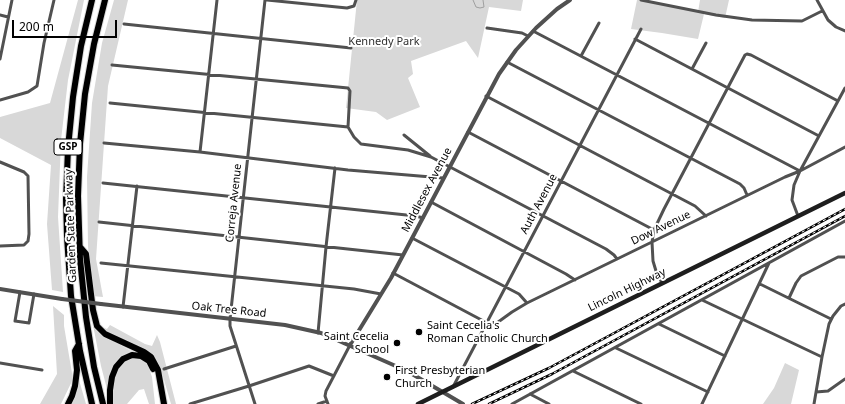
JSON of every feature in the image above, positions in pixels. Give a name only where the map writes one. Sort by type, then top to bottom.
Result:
[{"type":"highway","points":[[87,0],[89,12]]},
{"type":"highway","name":"Garden State Parkway","points":[[79,344],[71,296],[67,237],[67,161],[75,84],[92,0]]},
{"type":"highway","name":"Garden State Parkway","points":[[103,404],[94,367],[88,329],[80,246],[78,189],[81,132],[89,69],[105,0]]},
{"type":"highway","points":[[80,246],[86,254],[93,310],[97,326],[105,334],[144,352],[151,357],[158,370],[161,383],[160,388]]},
{"type":"highway","points":[[68,404],[75,386],[75,351],[79,344]]},
{"type":"highway","points":[[79,344],[92,404]]},
{"type":"highway","points":[[110,404],[110,386],[114,372],[120,362],[129,356],[141,356],[149,361],[154,370],[164,404]]},
{"type":"main road","name":"Lincoln Highway","points":[[418,404],[845,193]]},
{"type":"street","points":[[0,58],[12,0]]},
{"type":"street","points":[[0,100],[28,92],[37,86],[44,43],[54,0]]},
{"type":"street","points":[[200,152],[217,0]]},
{"type":"street","points":[[266,0],[348,8],[352,8],[355,5],[356,0]]},
{"type":"street","name":"Correja Avenue","points":[[255,404],[230,326],[230,319],[266,0]]},
{"type":"street","points":[[641,0],[716,15],[752,20],[802,21],[822,11]]},
{"type":"street","points":[[817,0],[828,20],[836,27],[845,31]]},
{"type":"street","name":"Middlesex Avenue","points":[[327,403],[325,392],[350,345],[403,255],[486,96],[507,62],[528,36],[567,1]]},
{"type":"street","points":[[0,15],[8,17]]},
{"type":"street","points":[[581,56],[599,23]]},
{"type":"street","points":[[124,24],[213,35],[351,48]]},
{"type":"street","points":[[487,28],[522,33],[528,36]]},
{"type":"street","name":"Auth Avenue","points":[[453,387],[640,29]]},
{"type":"street","points":[[533,31],[800,171]]},
{"type":"street","points":[[635,39],[819,136]]},
{"type":"street","points":[[692,69],[706,43]]},
{"type":"street","points":[[662,283],[655,268],[652,242],[654,230],[671,194],[744,56],[746,54],[751,55],[838,101]]},
{"type":"street","points":[[507,62],[741,185],[747,195]]},
{"type":"street","points":[[112,65],[348,88],[350,89],[348,127],[354,138],[364,145],[408,150],[431,157],[609,251],[617,259]]},
{"type":"street","points":[[798,216],[793,203],[792,194],[794,185],[800,171],[845,88]]},
{"type":"street","points":[[486,96],[695,206],[706,216]]},
{"type":"street","points":[[110,103],[348,127]]},
{"type":"street","points":[[468,132],[654,230]]},
{"type":"street","points":[[404,135],[431,157]]},
{"type":"street","points":[[104,143],[443,178]]},
{"type":"street","name":"Dow Avenue","points":[[486,322],[494,325],[527,303],[785,176],[800,171],[845,147]]},
{"type":"street","points":[[0,162],[24,172],[28,176],[29,238],[24,245],[0,246]]},
{"type":"street","points":[[318,333],[326,247],[336,168]]},
{"type":"street","points":[[103,183],[416,216],[423,218]]},
{"type":"street","points":[[123,307],[129,266],[137,186]]},
{"type":"street","points":[[431,202],[524,251],[574,280]]},
{"type":"street","points":[[512,404],[845,221]]},
{"type":"street","points":[[99,222],[403,255]]},
{"type":"street","points":[[412,238],[521,295],[527,303]]},
{"type":"street","points":[[789,298],[801,276],[838,256],[845,257]]},
{"type":"street","points":[[101,263],[322,286],[376,292],[381,294]]},
{"type":"street","points":[[702,404],[769,263]]},
{"type":"street","points":[[393,273],[486,322]]},
{"type":"street","points":[[760,284],[831,318]]},
{"type":"street","name":"Oak Tree Road","points":[[0,289],[123,307],[285,325],[321,333],[407,372],[463,404]]},
{"type":"street","points":[[20,292],[15,321],[29,323],[34,294]]},
{"type":"street","points":[[702,300],[822,357]]},
{"type":"street","points":[[814,402],[829,324],[831,318],[841,306],[845,304]]},
{"type":"street","points":[[659,324],[725,356]]},
{"type":"street","points":[[164,369],[236,346]]},
{"type":"street","points":[[616,348],[708,392]]},
{"type":"street","points":[[0,363],[42,370]]},
{"type":"street","points":[[190,404],[309,366],[334,376]]},
{"type":"street","points":[[573,371],[641,404]]},
{"type":"street","points":[[816,392],[828,391],[845,379]]},
{"type":"street","points":[[530,394],[549,404]]},
{"type":"street","points":[[318,404],[327,403]]},
{"type":"green space","points":[[78,0],[84,0],[68,80],[61,140],[58,217],[63,292],[52,290],[47,224],[51,165],[0,138],[0,117],[50,103]]},
{"type":"green space","points":[[114,0],[128,0],[108,86],[96,259],[103,297],[92,296],[88,246],[87,177],[92,103],[102,43]]},
{"type":"green space","name":"Kennedy Park","points":[[357,0],[523,0],[521,11],[489,7],[478,58],[466,41],[411,61],[413,74],[408,78],[420,107],[387,120],[376,112],[346,108]]},
{"type":"green space","points":[[637,0],[647,0],[698,12],[700,0],[729,0],[725,18],[704,14],[698,39],[631,29]]},
{"type":"green space","points":[[53,306],[64,315],[64,326],[73,379],[61,404],[40,404],[57,374]]},
{"type":"green space","points":[[93,325],[106,337],[131,351],[123,356],[107,389],[101,366]]},
{"type":"green space","points":[[110,325],[145,344],[152,346],[157,335],[176,404],[171,404],[162,373],[155,358],[102,327],[107,329]]},
{"type":"green space","points":[[133,357],[143,360],[148,365],[152,377],[155,404],[149,404],[144,389],[139,390],[127,404],[113,404],[113,383],[118,368],[123,362]]},
{"type":"green space","points":[[785,363],[799,370],[791,404],[763,404],[774,388]]},
{"type":"green space","points":[[78,380],[86,404],[70,404]]},
{"type":"waterway","points":[[473,0],[476,7],[480,8],[484,7],[483,0]]},
{"type":"railway","points":[[472,404],[549,368],[845,209]]},
{"type":"railway","points":[[489,404],[552,374],[845,216]]},
{"type":"place","name":"Saint Cecelia's Roman Catholic Church","points":[[419,332]]},
{"type":"place","name":"Saint Cecelia School","points":[[397,343]]},
{"type":"place","name":"First Presbyterian Church","points":[[387,377]]}]
